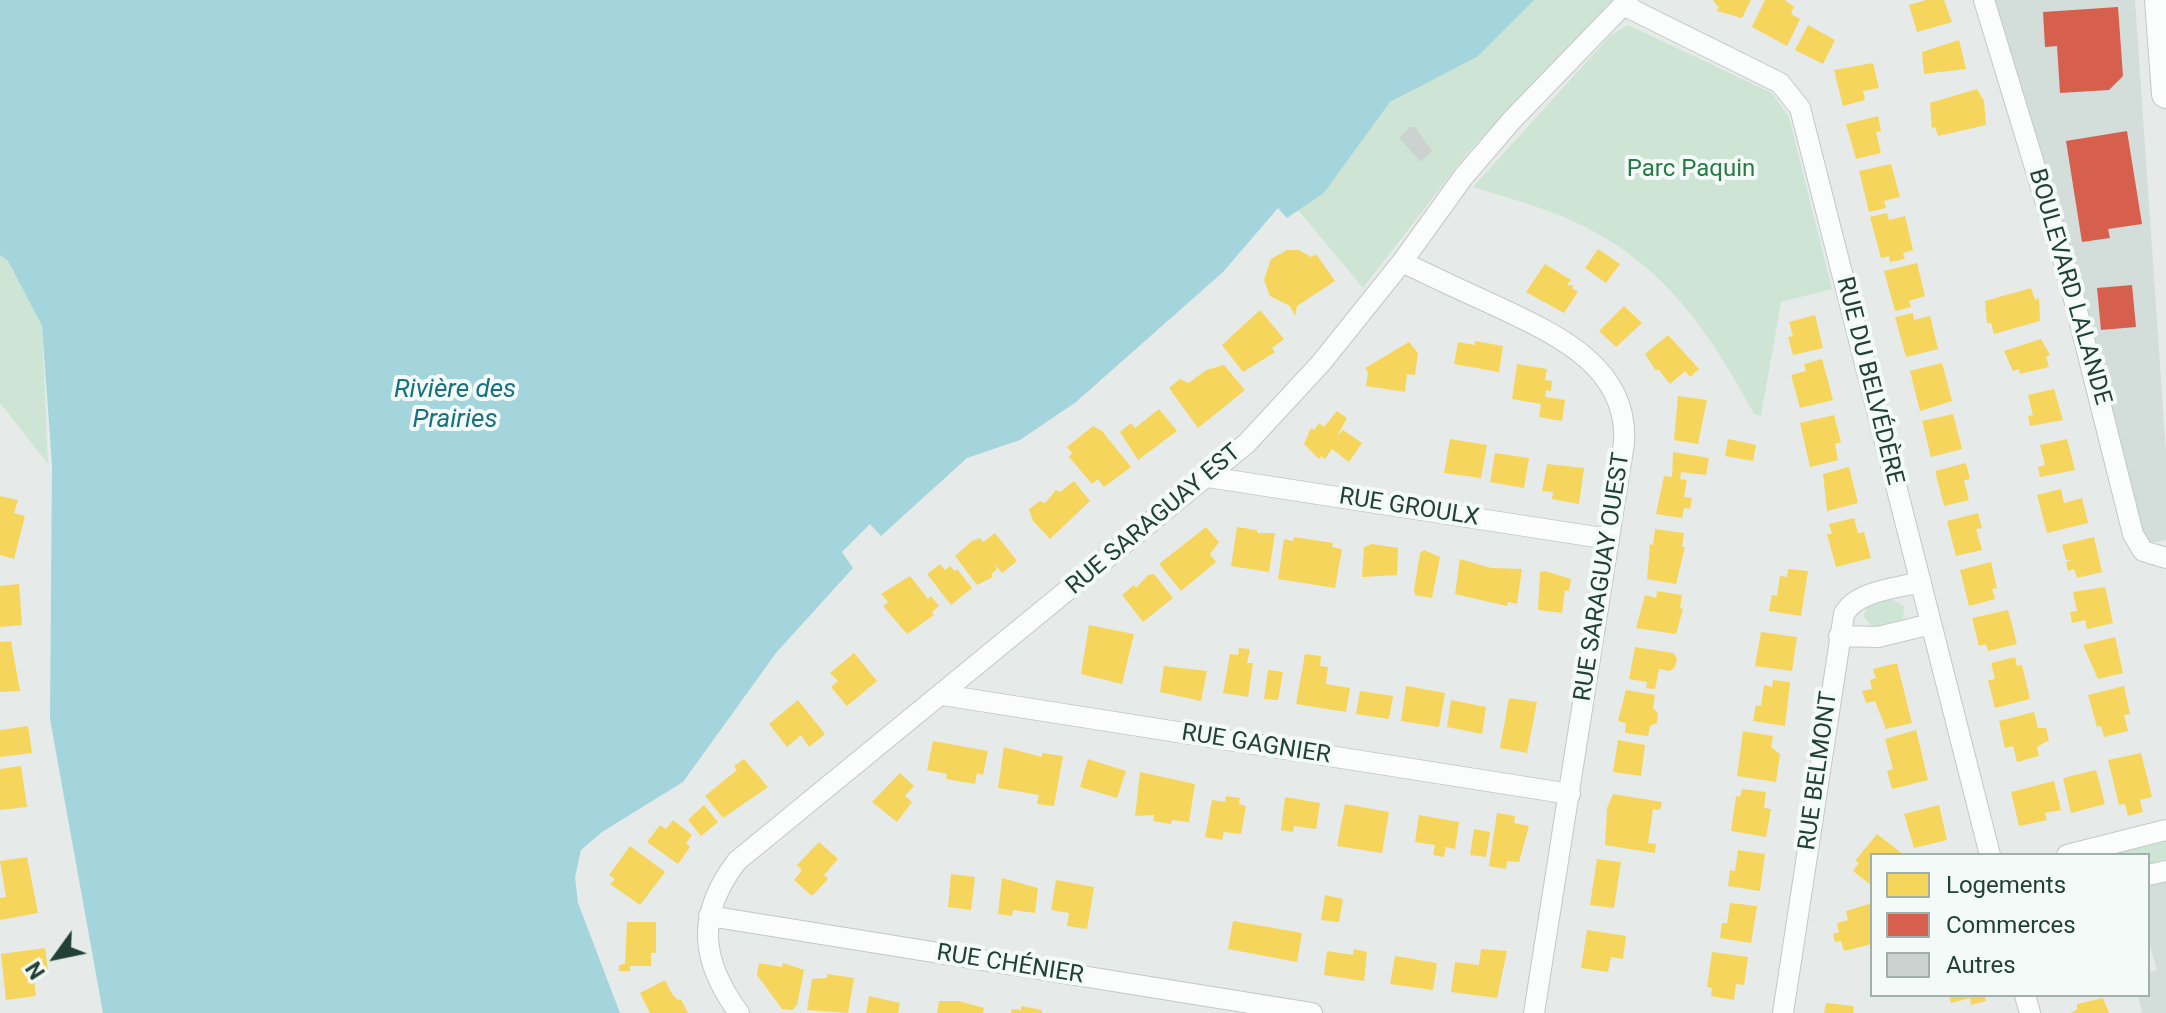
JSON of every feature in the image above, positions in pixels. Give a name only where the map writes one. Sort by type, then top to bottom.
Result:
[{"type":"main road","points":[[2159,0],[2166,94]]},
{"type":"street","name":"BOULEVARD LALANDE","points":[[1984,0],[2073,292],[2133,534],[2143,551],[2166,558]]},
{"type":"street","name":"RUE SARAGUAY EST","points":[[739,1013],[711,967],[709,916],[724,877],[737,861],[1208,477],[1289,401],[1402,262],[1464,176],[1512,120],[1626,2]]},
{"type":"street","name":"RUE DU BELVÉDÈRE","points":[[1626,2],[1771,78],[1795,99],[1806,128],[1989,853]]},
{"type":"street","name":"RUE SARAGUAY OUEST","points":[[1402,262],[1571,344],[1605,377],[1617,395],[1625,428],[1534,1013]]},
{"type":"street","name":"RUE GROULX","points":[[1208,477],[1609,539]]},
{"type":"street","name":"RUE BELMONT","points":[[1783,1013],[1844,614],[1852,602],[1921,582]]},
{"type":"street","points":[[1839,636],[1878,637],[1931,624]]},
{"type":"street","name":"RUE GAGNIER","points":[[943,695],[1570,794]]},
{"type":"street","points":[[2075,853],[2166,830]]},
{"type":"street","name":"RUE CHÉNIER","points":[[709,916],[1312,1013]]},
{"type":"shaded area","points":[[1995,0],[2135,0],[2166,453],[2166,540],[2151,543],[2141,531],[2101,361]]},
{"type":"shaded area","points":[[2166,881],[2166,1013],[2142,1013],[2138,997],[2150,997],[2150,972],[2157,970],[2150,946],[2150,885]]},
{"type":"green space","points":[[1534,0],[1616,0],[1469,151],[1363,288],[1298,210],[1324,193],[1390,102],[1477,57]]},
{"type":"green space","name":"Parc Paquin","points":[[1628,25],[1772,93],[1789,117],[1832,289],[1781,302],[1761,416],[1754,414],[1698,323],[1652,273],[1625,251],[1561,216],[1473,187],[1611,35]]},
{"type":"green space","points":[[0,255],[8,261],[42,326],[48,464],[0,403]]},
{"type":"green space","points":[[1891,599],[1904,606],[1903,620],[1873,628],[1864,617],[1866,608]]},
{"type":"green space","points":[[2166,841],[2166,859],[2150,863],[2150,853],[2117,853]]},
{"type":"water","name":"Rivière des Prairies","points":[[0,0],[1534,0],[1477,57],[1390,102],[1324,193],[1287,218],[1278,208],[1223,272],[1076,402],[1020,440],[967,458],[881,536],[870,524],[842,552],[853,568],[776,653],[683,782],[602,832],[581,850],[575,877],[578,903],[620,1013],[103,1013],[50,719],[52,465],[42,326],[8,261],[0,255]]},
{"type":"building: Logements","points":[[1713,0],[1751,0],[1742,18],[1717,11],[1720,5],[1718,7]]},
{"type":"building: Logements","points":[[1765,0],[1785,0],[1794,7],[1791,14],[1800,19],[1787,46],[1752,27]]},
{"type":"building: Logements","points":[[1926,0],[1944,0],[1952,22],[1917,32],[1909,5]]},
{"type":"building: Logements","points":[[1808,25],[1835,40],[1823,64],[1795,50]]},
{"type":"building: Logements","points":[[1959,40],[1966,69],[1924,74],[1922,52]]},
{"type":"building: Logements","points":[[1873,63],[1879,88],[1863,91],[1865,100],[1843,106],[1834,70]]},
{"type":"building: Logements","points":[[1977,89],[1984,101],[1986,125],[1938,136],[1935,127],[1932,128],[1930,103]]},
{"type":"building: Logements","points":[[1878,116],[1881,131],[1876,132],[1881,153],[1856,159],[1846,124]]},
{"type":"building: Logements","points":[[1891,164],[1900,197],[1884,201],[1886,208],[1869,212],[1859,171]]},
{"type":"building: Logements","points":[[1887,213],[1889,220],[1905,216],[1913,250],[1903,253],[1905,259],[1890,262],[1889,256],[1881,258],[1870,217]]},
{"type":"building: Logements","points":[[1598,249],[1620,264],[1606,283],[1585,268]]},
{"type":"building: Logements","points":[[1287,250],[1299,250],[1311,257],[1316,254],[1335,281],[1297,306],[1295,316],[1290,306],[1270,296],[1264,280],[1271,259]]},
{"type":"building: Logements","points":[[1917,263],[1925,296],[1909,301],[1911,307],[1895,311],[1884,271]]},
{"type":"building: Logements","points":[[1545,264],[1571,280],[1567,285],[1574,285],[1572,288],[1578,292],[1564,313],[1526,292]]},
{"type":"building: Logements","points":[[2031,288],[2035,300],[2039,298],[2040,321],[1994,334],[1991,323],[1987,323],[1985,301]]},
{"type":"building: Logements","points":[[1624,306],[1642,323],[1616,347],[1599,331]]},
{"type":"building: Logements","points":[[1260,310],[1284,339],[1272,348],[1275,352],[1243,372],[1222,345]]},
{"type":"building: Logements","points":[[1913,313],[1914,320],[1930,316],[1938,349],[1906,357],[1895,317]]},
{"type":"building: Logements","points":[[1815,315],[1823,348],[1793,355],[1788,337],[1793,336],[1789,322]]},
{"type":"building: Logements","points":[[1668,335],[1699,369],[1690,377],[1685,371],[1670,384],[1658,369],[1656,371],[1645,354]]},
{"type":"building: Logements","points":[[2041,339],[2050,355],[2046,357],[2049,367],[2020,374],[2019,369],[2013,371],[2004,351]]},
{"type":"building: Logements","points":[[1475,341],[1503,346],[1499,372],[1454,364],[1458,342],[1474,345]]},
{"type":"building: Logements","points":[[1409,342],[1418,353],[1415,375],[1407,374],[1405,392],[1366,386],[1368,372],[1365,368]]},
{"type":"building: Logements","points":[[1822,359],[1833,400],[1800,408],[1791,375],[1806,371],[1804,364]]},
{"type":"building: Logements","points":[[1942,363],[1952,401],[1920,411],[1910,371]]},
{"type":"building: Logements","points":[[1517,364],[1547,369],[1545,380],[1552,381],[1551,391],[1546,390],[1545,397],[1565,400],[1562,421],[1539,417],[1541,404],[1512,399]]},
{"type":"building: Logements","points":[[1224,365],[1245,390],[1198,428],[1169,388],[1180,379],[1189,383],[1206,370]]},
{"type":"building: Logements","points":[[2054,389],[2063,420],[2030,426],[2028,416],[2033,415],[2028,395]]},
{"type":"building: Logements","points":[[1678,396],[1707,400],[1698,444],[1674,440]]},
{"type":"building: Logements","points":[[1159,409],[1177,431],[1138,460],[1120,432],[1131,423],[1135,428]]},
{"type":"building: Logements","points":[[1337,411],[1347,418],[1337,436],[1343,430],[1362,443],[1349,462],[1332,449],[1325,459],[1321,456],[1319,459],[1304,444],[1311,428],[1314,430],[1319,423],[1324,427]]},
{"type":"building: Logements","points":[[1953,414],[1962,449],[1931,457],[1922,421]]},
{"type":"building: Logements","points":[[1834,415],[1841,442],[1835,444],[1838,460],[1810,467],[1800,423]]},
{"type":"building: Logements","points":[[1093,426],[1102,431],[1131,467],[1104,487],[1098,479],[1092,484],[1069,457],[1072,453],[1067,447]]},
{"type":"building: Logements","points":[[1450,439],[1487,445],[1481,478],[1444,473]]},
{"type":"building: Logements","points":[[1728,439],[1756,445],[1753,461],[1725,456]]},
{"type":"building: Logements","points":[[2067,439],[2075,470],[2040,477],[2038,467],[2045,465],[2040,445]]},
{"type":"building: Logements","points":[[1673,452],[1709,458],[1706,475],[1681,472],[1680,479],[1687,480],[1684,497],[1692,498],[1690,509],[1684,508],[1682,518],[1656,514],[1664,476],[1672,477]]},
{"type":"building: Logements","points":[[1495,453],[1529,458],[1524,488],[1490,482]]},
{"type":"building: Logements","points":[[1966,463],[1970,479],[1964,480],[1969,500],[1944,506],[1935,471]]},
{"type":"building: Logements","points":[[1547,464],[1584,468],[1579,504],[1552,499],[1553,492],[1542,491]]},
{"type":"building: Logements","points":[[1849,467],[1858,503],[1827,511],[1823,474]]},
{"type":"building: Logements","points":[[1074,481],[1090,501],[1050,539],[1033,521],[1029,509],[1040,501],[1045,503],[1056,490],[1060,492]]},
{"type":"building: Logements","points":[[2061,489],[2064,503],[2082,498],[2088,523],[2047,533],[2037,495]]},
{"type":"building: Logements","points":[[0,496],[18,500],[14,513],[25,516],[14,559],[0,555]]},
{"type":"building: Logements","points":[[1978,513],[1982,528],[1976,529],[1982,550],[1956,556],[1947,521]]},
{"type":"building: Logements","points":[[1854,518],[1858,533],[1864,532],[1871,558],[1836,567],[1827,534],[1832,534],[1829,524]]},
{"type":"building: Logements","points":[[1206,527],[1219,542],[1210,554],[1216,562],[1181,591],[1159,564]]},
{"type":"building: Logements","points":[[1237,527],[1257,530],[1257,533],[1275,533],[1269,572],[1231,566]]},
{"type":"building: Logements","points":[[1655,529],[1684,533],[1682,547],[1685,547],[1676,584],[1647,579],[1650,544],[1653,545]]},
{"type":"building: Logements","points":[[995,533],[1017,561],[1002,573],[994,563],[997,569],[991,574],[993,577],[977,585],[955,556],[972,541],[980,538],[983,542]]},
{"type":"building: Logements","points":[[1294,537],[1333,543],[1332,547],[1342,549],[1335,588],[1278,579],[1284,539],[1293,541]]},
{"type":"building: Logements","points":[[2094,537],[2102,572],[2077,578],[2074,569],[2068,571],[2066,562],[2072,560],[2066,560],[2062,545]]},
{"type":"building: Logements","points":[[1372,544],[1398,548],[1397,575],[1362,577],[1364,547]]},
{"type":"building: Logements","points":[[1424,550],[1440,557],[1432,598],[1415,595],[1414,590],[1420,553]]},
{"type":"building: Logements","points":[[1460,559],[1491,568],[1522,569],[1517,604],[1508,602],[1507,606],[1455,594]]},
{"type":"building: Logements","points":[[1991,562],[1997,588],[1992,589],[1995,599],[1969,606],[1960,570]]},
{"type":"building: Logements","points":[[940,564],[945,570],[950,566],[955,571],[957,569],[972,588],[951,605],[927,574]]},
{"type":"building: Logements","points":[[1788,569],[1808,571],[1801,616],[1769,611],[1772,595],[1777,596],[1780,576],[1787,577]]},
{"type":"building: Logements","points":[[1540,572],[1571,579],[1569,591],[1565,590],[1562,613],[1538,610]]},
{"type":"building: Logements","points":[[1154,574],[1173,598],[1143,622],[1122,595],[1134,585],[1136,588],[1148,575]]},
{"type":"building: Logements","points":[[910,576],[928,599],[931,596],[939,606],[932,612],[934,615],[907,634],[883,606],[888,602],[881,594]]},
{"type":"building: Logements","points":[[19,584],[22,625],[0,627],[0,586]]},
{"type":"building: Logements","points":[[2105,587],[2113,623],[2087,629],[2085,620],[2072,623],[2070,612],[2077,611],[2073,592]]},
{"type":"building: Logements","points":[[1657,591],[1682,595],[1680,608],[1683,609],[1676,634],[1636,628],[1645,595],[1656,598]]},
{"type":"building: Logements","points":[[2008,610],[2017,644],[1988,651],[1986,644],[1979,646],[1972,618]]},
{"type":"building: Logements","points":[[1089,625],[1134,634],[1122,684],[1081,674]]},
{"type":"building: Logements","points":[[1761,632],[1797,637],[1792,671],[1755,666]]},
{"type":"building: Logements","points":[[2115,637],[2123,673],[2098,679],[2083,645]]},
{"type":"building: Logements","points":[[11,641],[20,691],[0,692],[0,642]]},
{"type":"building: Logements","points":[[1635,647],[1673,653],[1677,658],[1675,667],[1670,671],[1659,669],[1655,689],[1646,688],[1647,682],[1629,679]]},
{"type":"building: Logements","points":[[1239,648],[1250,649],[1247,663],[1253,663],[1248,697],[1223,693],[1230,654],[1238,655]]},
{"type":"building: Logements","points":[[854,653],[877,681],[847,706],[831,687],[838,681],[830,673]]},
{"type":"building: Logements","points":[[1305,654],[1321,656],[1320,666],[1328,667],[1326,684],[1350,688],[1346,712],[1296,704]]},
{"type":"building: Logements","points":[[2015,657],[2017,666],[2022,665],[2030,699],[1995,708],[1988,680],[1995,679],[1991,663]]},
{"type":"building: Logements","points":[[1897,663],[1912,723],[1886,729],[1875,701],[1866,703],[1862,691],[1872,689],[1870,680],[1876,678],[1873,669]]},
{"type":"building: Logements","points":[[1164,666],[1207,671],[1201,701],[1160,692]]},
{"type":"building: Logements","points":[[1268,670],[1283,672],[1278,700],[1264,699]]},
{"type":"building: Logements","points":[[1773,680],[1790,682],[1785,726],[1753,721],[1756,705],[1761,706],[1764,685],[1772,687]]},
{"type":"building: Logements","points":[[1406,686],[1445,693],[1439,727],[1401,721]]},
{"type":"building: Logements","points":[[2124,686],[2130,714],[2124,715],[2128,731],[2104,737],[2101,726],[2097,727],[2088,695]]},
{"type":"building: Logements","points":[[1626,690],[1655,695],[1653,708],[1658,713],[1657,723],[1650,726],[1648,736],[1625,733],[1626,723],[1618,721]]},
{"type":"building: Logements","points":[[1360,691],[1393,696],[1389,719],[1356,714]]},
{"type":"building: Logements","points":[[1509,698],[1537,702],[1527,753],[1500,748]]},
{"type":"building: Logements","points":[[798,700],[825,734],[809,747],[801,735],[787,747],[769,724]]},
{"type":"building: Logements","points":[[1451,700],[1486,707],[1482,734],[1447,727]]},
{"type":"building: Logements","points":[[2034,712],[2038,728],[2046,728],[2049,740],[2037,747],[2039,756],[2017,762],[2013,746],[2005,748],[1999,721]]},
{"type":"building: Logements","points":[[28,726],[32,753],[0,757],[0,730]]},
{"type":"building: Logements","points":[[1916,730],[1928,780],[1892,789],[1887,771],[1893,769],[1885,739]]},
{"type":"building: Logements","points":[[1743,731],[1773,736],[1771,747],[1780,754],[1776,782],[1737,776]]},
{"type":"building: Logements","points":[[1618,740],[1645,745],[1641,776],[1613,772]]},
{"type":"building: Logements","points":[[933,741],[988,751],[983,775],[977,773],[975,784],[946,779],[947,774],[927,770]]},
{"type":"building: Logements","points":[[1004,747],[1042,757],[1042,753],[1063,756],[1054,806],[1037,804],[1039,795],[998,788]]},
{"type":"building: Logements","points":[[2141,753],[2152,797],[2140,800],[2143,812],[2128,816],[2125,804],[2119,805],[2108,760]]},
{"type":"building: Logements","points":[[744,759],[768,787],[723,818],[705,796],[737,770],[734,766]]},
{"type":"building: Logements","points":[[1088,759],[1126,771],[1117,798],[1080,787]]},
{"type":"building: Logements","points":[[21,766],[27,807],[0,810],[0,769]]},
{"type":"building: Logements","points":[[2096,770],[2105,804],[2071,813],[2063,778]]},
{"type":"building: Logements","points":[[1140,772],[1195,784],[1189,822],[1172,820],[1171,824],[1153,821],[1154,815],[1135,816]]},
{"type":"building: Logements","points":[[900,773],[914,786],[905,796],[912,802],[897,822],[872,802]]},
{"type":"building: Logements","points":[[2054,781],[2061,810],[2045,813],[2047,820],[2019,826],[2011,792]]},
{"type":"building: Logements","points":[[1742,789],[1766,792],[1764,808],[1771,809],[1766,837],[1731,831],[1736,796],[1740,797]]},
{"type":"building: Logements","points":[[1613,794],[1662,802],[1660,810],[1653,809],[1648,843],[1656,844],[1655,853],[1605,845],[1607,808]]},
{"type":"building: Logements","points":[[1226,796],[1240,798],[1239,804],[1246,806],[1241,834],[1224,832],[1222,840],[1205,837],[1212,800],[1225,802]]},
{"type":"building: Logements","points":[[1285,797],[1320,803],[1316,829],[1294,826],[1293,832],[1281,830]]},
{"type":"building: Logements","points":[[1345,804],[1389,812],[1382,853],[1337,846]]},
{"type":"building: Logements","points":[[704,805],[718,822],[701,836],[688,820]]},
{"type":"building: Logements","points":[[1939,805],[1947,840],[1914,848],[1904,814]]},
{"type":"building: Logements","points":[[1497,813],[1515,816],[1514,823],[1529,826],[1519,862],[1507,861],[1506,869],[1489,866]]},
{"type":"building: Logements","points":[[1419,815],[1459,822],[1455,849],[1446,847],[1444,857],[1433,855],[1435,845],[1415,842]]},
{"type":"building: Logements","points":[[673,820],[692,835],[686,843],[690,847],[678,864],[647,842],[660,825],[666,829]]},
{"type":"building: Logements","points":[[1474,829],[1490,832],[1486,857],[1470,855]]},
{"type":"building: Logements","points":[[1877,834],[1901,853],[1870,853],[1870,884],[1853,871],[1859,863],[1855,861]]},
{"type":"building: Logements","points":[[819,842],[838,859],[824,875],[828,879],[812,896],[794,880],[802,870],[797,865]]},
{"type":"building: Logements","points":[[630,846],[665,872],[640,905],[610,884],[615,879],[609,875]]},
{"type":"building: Logements","points":[[1738,850],[1765,854],[1760,891],[1728,886],[1730,870],[1735,871]]},
{"type":"building: Logements","points":[[27,857],[38,913],[0,920],[0,898],[6,897],[0,861]]},
{"type":"building: Logements","points":[[1597,859],[1621,862],[1614,908],[1590,905]]},
{"type":"building: Logements","points":[[951,874],[975,877],[971,910],[948,907]]},
{"type":"building: Logements","points":[[1002,878],[1038,888],[1035,913],[1013,910],[1012,916],[998,914]]},
{"type":"building: Logements","points":[[1056,880],[1094,887],[1087,929],[1067,926],[1069,913],[1051,910]]},
{"type":"building: Logements","points":[[1325,895],[1343,899],[1339,922],[1321,920]]},
{"type":"building: Logements","points":[[1730,903],[1757,906],[1751,943],[1720,938],[1722,923],[1727,923]]},
{"type":"building: Logements","points":[[1870,904],[1870,944],[1844,951],[1841,941],[1835,942],[1833,934],[1839,932],[1837,923],[1848,920],[1846,911]]},
{"type":"building: Logements","points":[[1233,921],[1302,933],[1297,962],[1228,949]]},
{"type":"building: Logements","points":[[627,922],[656,922],[656,953],[651,953],[651,966],[630,966],[630,971],[619,971],[619,965],[625,964]]},
{"type":"building: Logements","points":[[1587,930],[1626,936],[1623,959],[1611,957],[1608,972],[1581,968]]},
{"type":"building: Logements","points":[[45,948],[48,971],[33,973],[36,996],[6,1000],[1,954]]},
{"type":"building: Logements","points":[[1354,949],[1367,952],[1364,981],[1324,975],[1327,951],[1353,955]]},
{"type":"building: Logements","points":[[1481,949],[1507,951],[1497,998],[1451,992],[1455,962],[1479,965]]},
{"type":"building: Logements","points":[[1712,952],[1748,957],[1744,985],[1736,984],[1734,1000],[1711,996],[1712,988],[1707,987]]},
{"type":"building: Logements","points":[[1395,956],[1437,963],[1433,990],[1390,984]]},
{"type":"building: Logements","points":[[759,963],[782,967],[783,963],[804,970],[797,1005],[792,1010],[782,1009],[757,975]]},
{"type":"building: Logements","points":[[827,974],[854,978],[848,1013],[807,1010],[812,979],[827,978]]},
{"type":"building: Logements","points":[[665,980],[688,1013],[650,1013],[640,993]]},
{"type":"building: Logements","points":[[869,996],[900,1003],[898,1013],[866,1013]]},
{"type":"building: Logements","points":[[1950,997],[1985,997],[1986,1001],[1971,1005],[1970,998],[1951,1003]]},
{"type":"building: Logements","points":[[2103,998],[2109,1013],[2071,1013],[2077,1009],[2077,1004]]},
{"type":"building: Logements","points":[[939,1001],[959,1001],[984,1008],[983,1013],[937,1013]]},
{"type":"building: Logements","points":[[1826,1003],[1854,1006],[1853,1013],[1824,1013]]},
{"type":"building: Logements","points":[[1021,1006],[1042,1010],[1042,1013],[1011,1013],[1012,1009],[1021,1010]]},
{"type":"building: Commerces","points":[[2118,7],[2123,76],[2109,90],[2060,93],[2057,46],[2045,47],[2043,12]]},
{"type":"building: Commerces","points":[[2127,131],[2142,224],[2108,229],[2110,238],[2082,242],[2066,141]]},
{"type":"building: Commerces","points":[[2132,285],[2136,327],[2101,330],[2097,288]]},
{"type":"building: Autres","points":[[1410,127],[1415,127],[1432,151],[1421,162],[1399,138]]}]
